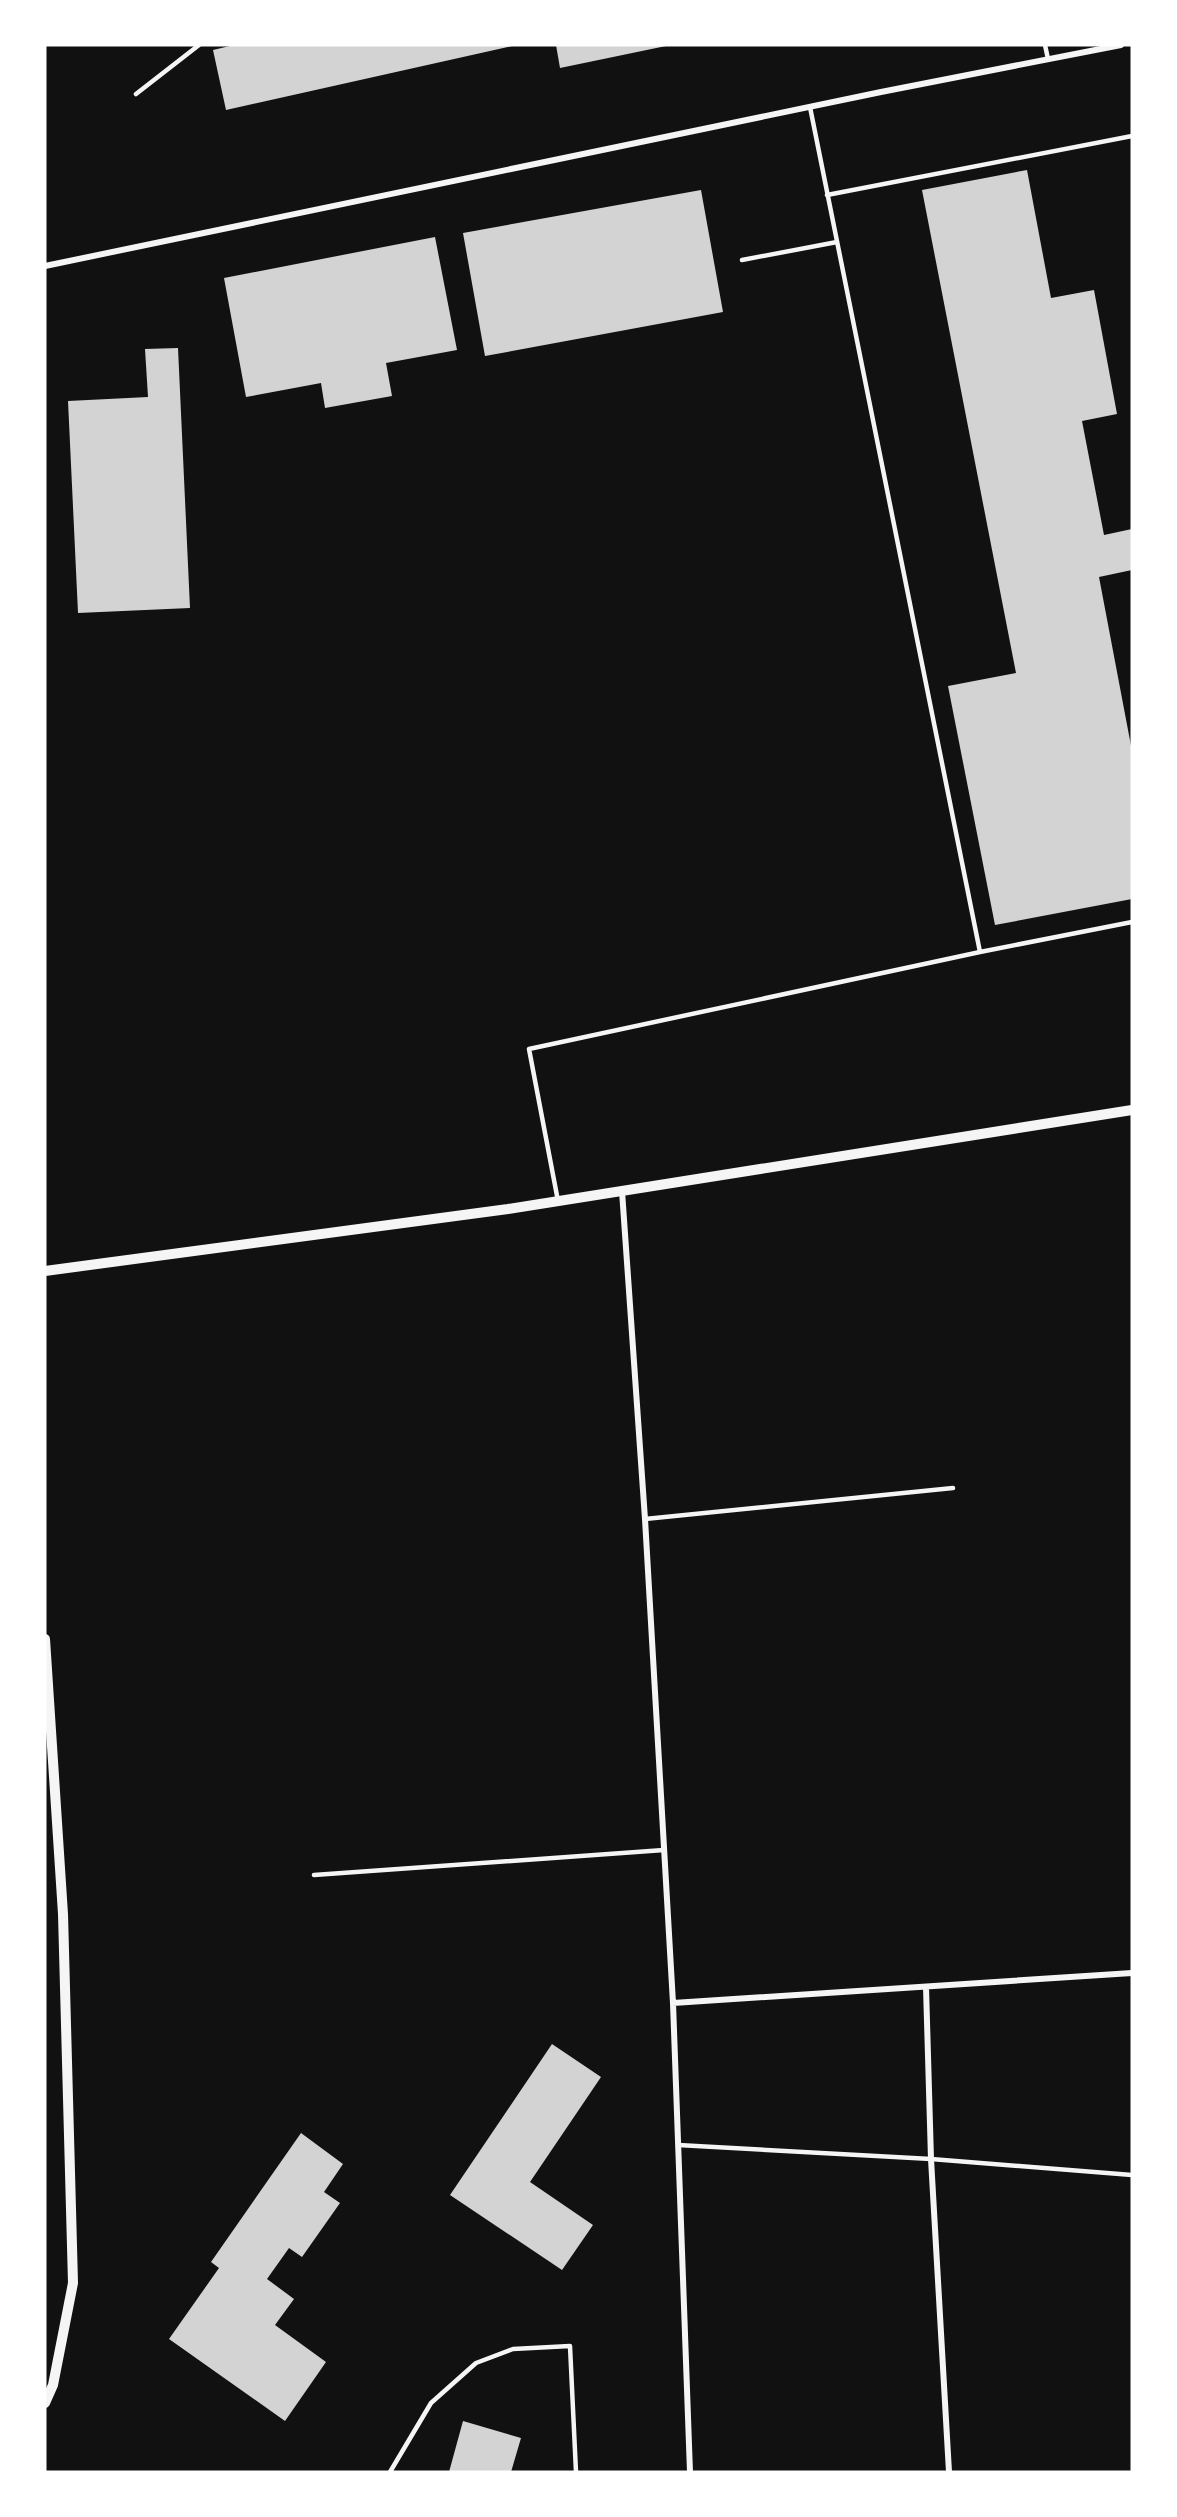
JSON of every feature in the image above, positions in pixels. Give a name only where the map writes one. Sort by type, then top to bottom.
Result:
[{"type":"street","points":[[45,266],[810,107],[1121,45]]},
{"type":"street","points":[[45,1271],[558,1201],[1132,1110]]},
{"type":"street","points":[[622,1191],[645,1519],[673,2003],[690,2472]]},
{"type":"street","points":[[45,1639],[63,1914],[73,2283],[53,2385],[45,2403]]},
{"type":"street","points":[[673,2003],[1132,1973]]},
{"type":"street","points":[[926,1987],[930,2159],[949,2472]]},
{"type":"lane","points":[[136,94],[199,45]]},
{"type":"lane","points":[[1045,45],[1048,59]]},
{"type":"lane","points":[[810,107],[980,952]]},
{"type":"lane","points":[[827,195],[1132,136]]},
{"type":"lane","points":[[742,260],[837,242]]},
{"type":"lane","points":[[558,1201],[529,1049],[980,952],[1132,922]]},
{"type":"lane","points":[[645,1519],[953,1488]]},
{"type":"lane","points":[[314,1875],[664,1850]]},
{"type":"lane","points":[[678,2145],[930,2159],[1132,2175]]},
{"type":"lane","points":[[390,2472],[432,2403],[476,2363],[513,2349],[570,2346],[576,2472]]},
{"type":"building","points":[[234,45],[512,46],[226,110],[213,50]]},
{"type":"building","points":[[556,45],[666,45],[666,46],[560,68]]},
{"type":"building","points":[[1027,170],[1051,298],[1094,290],[1117,414],[1082,421],[1104,535],[1132,529],[1132,570],[1099,577],[1132,751],[1132,899],[995,925],[948,686],[1016,673],[922,190]]},
{"type":"building","points":[[701,190],[723,312],[485,356],[463,233]]},
{"type":"building","points":[[435,237],[457,350],[386,363],[392,396],[325,408],[321,383],[246,397],[224,278]]},
{"type":"building","points":[[178,348],[190,608],[78,613],[68,401],[148,397],[145,349]]},
{"type":"building","points":[[552,2044],[601,2077],[530,2182],[593,2225],[562,2270],[450,2195]]},
{"type":"building","points":[[301,2133],[343,2164],[324,2192],[340,2203],[302,2257],[289,2248],[267,2279],[294,2299],[275,2325],[326,2362],[285,2421],[169,2339],[219,2268],[211,2262]]},
{"type":"building","points":[[463,2421],[521,2438],[511,2472],[449,2472]]}]
